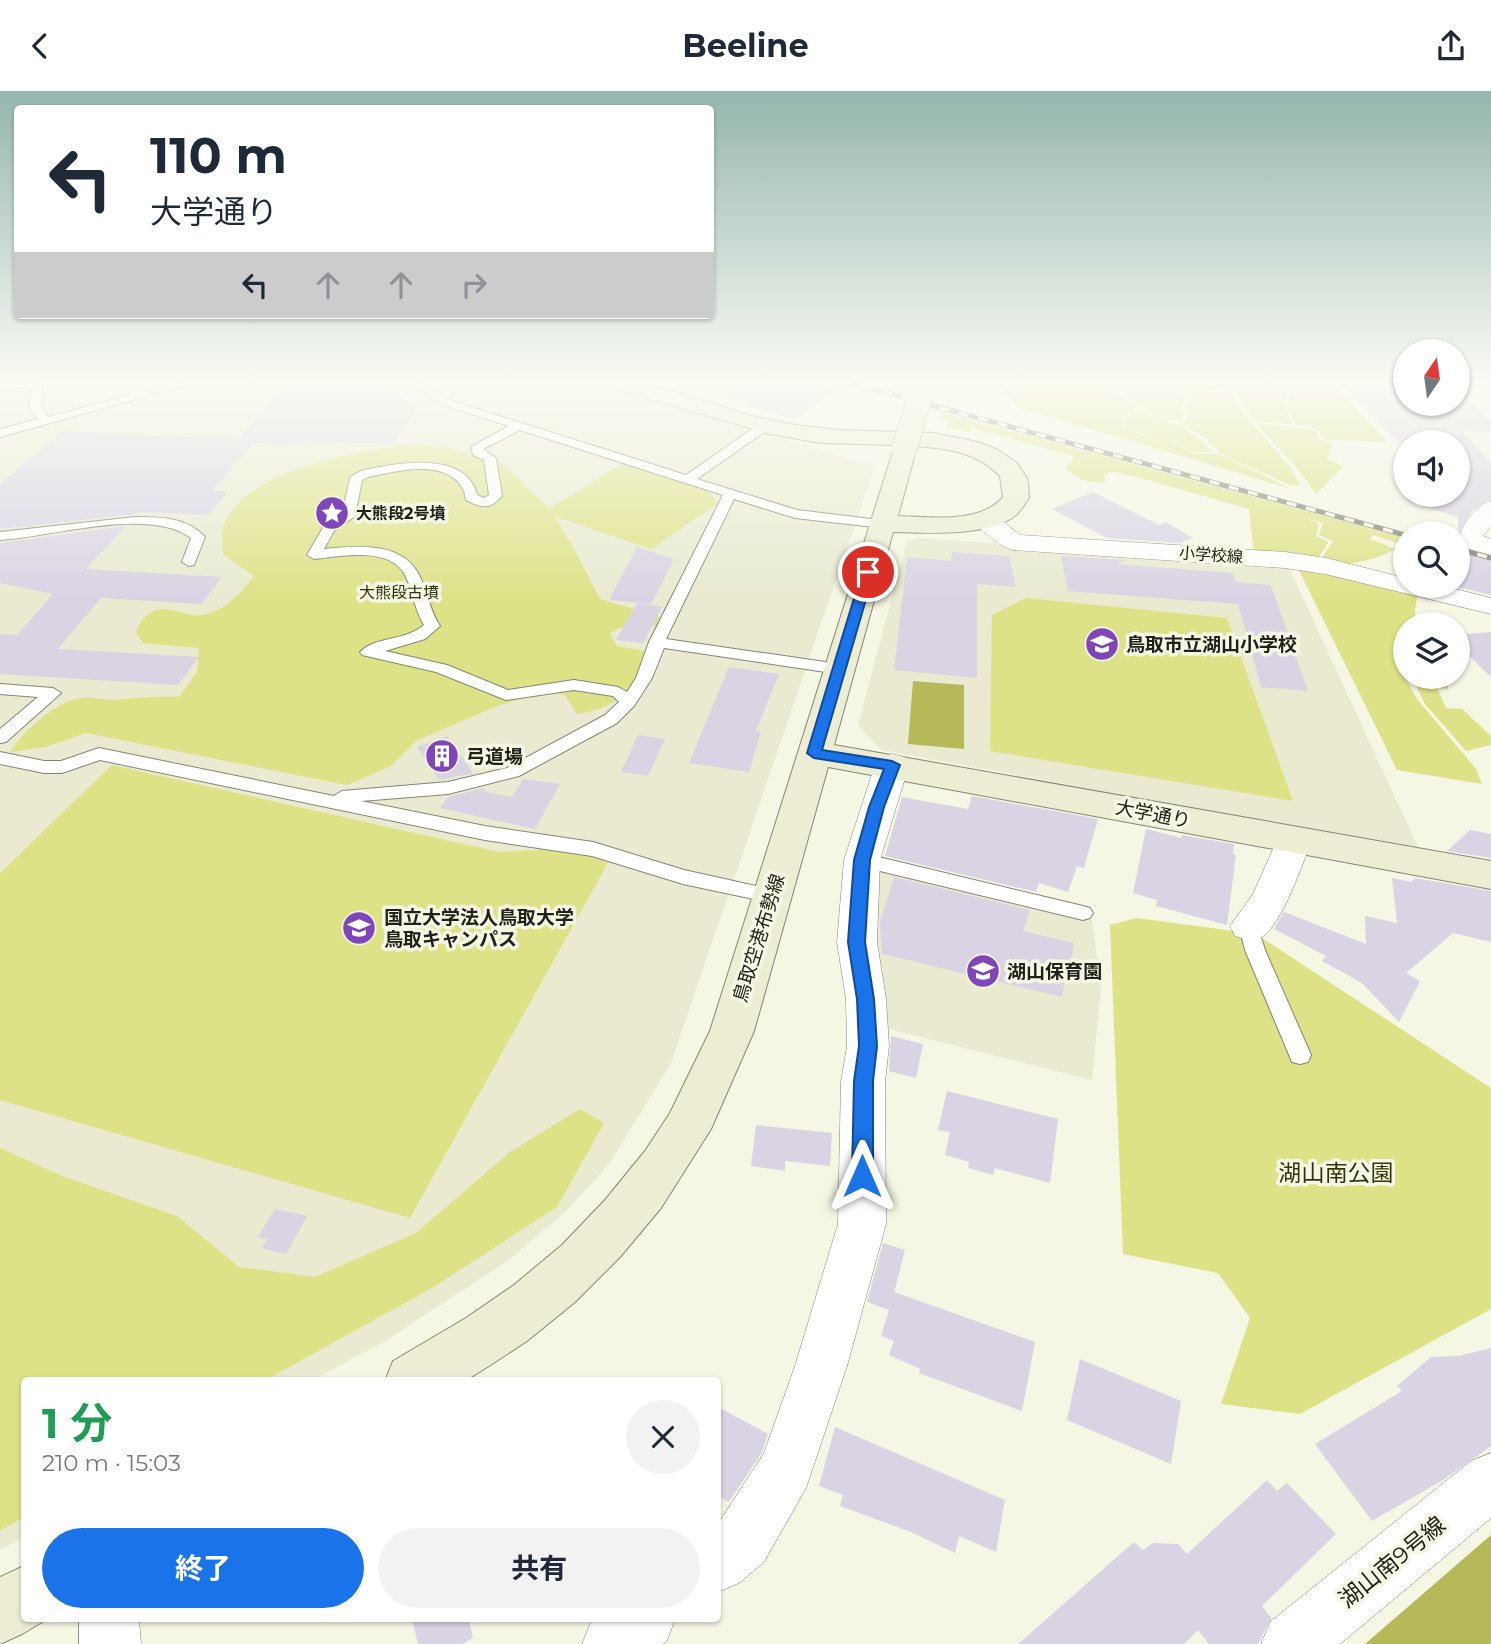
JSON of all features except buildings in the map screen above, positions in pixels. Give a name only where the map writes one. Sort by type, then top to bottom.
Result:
[{"type":"main road","name":"鳥取空港布勢線","points":[[420,1377],[509,1322],[575,1267],[637,1201],[680,1141],[710,1084],[732,1031],[903,453]]},
{"type":"main road","points":[[883,524],[970,523],[986,520],[1008,509],[1016,499],[1017,487],[1012,471],[984,453]]},
{"type":"main road","name":"大学通り","points":[[814,753],[1491,875]]},
{"type":"main road","points":[[0,1612],[21,1600]]},
{"type":"street","points":[[1491,509],[1467,540],[1491,547]]},
{"type":"street","name":"小学校線","points":[[986,520],[1013,542],[1285,561],[1326,566],[1393,583]]},
{"type":"street","name":"小学校線","points":[[1457,598],[1491,606]]},
{"type":"street","points":[[721,1559],[743,1541],[786,1468],[821,1366],[862,1224],[863,1081],[868,1046],[866,999],[857,942],[862,860],[892,765]]},
{"type":"street","points":[[1250,926],[1269,900],[1294,840]]},
{"type":"street","name":"湖山南9号線","points":[[1292,1644],[1491,1481]]},
{"type":"street","points":[[109,1622],[110,1644]]},
{"type":"street","points":[[613,1644],[641,1622]]},
{"type":"lane","points":[[480,453],[490,458],[493,466],[496,496],[485,504],[471,497],[469,488],[444,469],[405,466],[356,478],[355,493],[348,516],[330,529],[314,555],[337,551],[376,552],[408,566],[414,577],[420,607],[432,626],[427,633],[415,639],[385,644],[368,652],[441,668],[506,695],[574,685],[618,692],[628,702]]},
{"type":"lane","points":[[604,453],[796,514],[883,524]]},
{"type":"lane","points":[[687,480],[725,453]]},
{"type":"lane","points":[[320,799],[448,788],[513,772],[594,731],[611,719],[628,702],[644,678],[657,642],[729,495]]},
{"type":"lane","points":[[0,536],[127,521],[163,521],[185,527],[198,537],[189,562]]},
{"type":"lane","points":[[657,642],[839,669]]},
{"type":"lane","points":[[0,689],[52,693],[0,738]]},
{"type":"lane","points":[[0,758],[44,767],[62,767],[99,754],[485,832],[593,849],[683,877],[772,896]]},
{"type":"lane","points":[[862,860],[1083,913]]},
{"type":"lane","points":[[1250,926],[1255,950],[1300,1055]]},
{"type":"shaded area","name":"国立大学法人鳥取大学 鳥取キャンパス","points":[[0,453],[833,453],[875,466],[671,1063],[608,1166],[562,1215],[506,1262],[385,1341],[318,1377],[21,1377],[21,1539],[0,1550]]},
{"type":"shaded area","name":"鳥取市立湖山小学校","points":[[916,538],[1287,563],[1419,849],[881,750],[858,725],[907,541]]},
{"type":"shaded area","points":[[913,681],[964,685],[964,749],[908,744]]},
{"type":"shaded area","name":"湖山保育園","points":[[868,867],[1092,920],[1101,987],[1092,1080],[874,1025]]},
{"type":"shaded area","points":[[1491,1535],[1491,1644],[1365,1644]]},
{"type":"green space","name":"大熊段古墳","points":[[357,453],[469,453],[503,463],[549,509],[622,464],[710,492],[717,504],[651,549],[554,516],[600,599],[660,617],[657,626],[618,628],[610,634],[617,646],[645,651],[642,665],[631,687],[614,702],[603,707],[577,714],[564,694],[546,692],[497,706],[416,741],[391,766],[347,785],[86,733],[46,747],[10,752],[41,718],[72,700],[179,697],[197,672],[199,648],[143,643],[136,632],[143,619],[151,612],[159,610],[208,614],[234,599],[254,576],[223,554],[225,522],[239,503],[258,488],[280,476]]},
{"type":"green space","points":[[1065,453],[1094,453],[1393,535],[1393,542],[1373,535],[1370,539],[1393,550],[1358,562],[1319,562],[1333,541],[1319,535],[1323,523],[1301,517],[1319,523],[1316,536],[1329,542],[1315,562],[1254,555],[1249,509],[1130,475],[1112,472],[1104,475],[1106,482],[1083,480],[1065,467],[1072,462],[1074,456]]},
{"type":"green space","points":[[1173,453],[1219,454],[1292,489]]},
{"type":"green space","points":[[1221,453],[1278,453],[1291,468],[1300,486],[1290,485]]},
{"type":"green space","points":[[1284,453],[1329,453],[1327,459],[1344,466],[1316,494]]},
{"type":"green space","points":[[1297,566],[1393,587],[1393,598],[1417,598],[1415,612],[1393,612],[1393,689],[1412,689],[1476,769],[1482,784],[1397,770]]},
{"type":"green space","points":[[1026,598],[1227,618],[1293,801],[990,751],[992,615]]},
{"type":"green space","points":[[1418,689],[1437,689],[1446,708],[1462,709],[1491,736],[1491,745],[1466,751],[1425,704]]},
{"type":"green space","points":[[112,765],[499,852],[560,849],[609,861],[410,1218],[0,1100],[0,873]]},
{"type":"green space","name":"湖山南公園","points":[[1137,918],[1256,934],[1491,1088],[1491,1309],[1300,1414],[1221,1404],[1250,1318],[1218,1273],[1123,1254],[1110,925]]},
{"type":"green space","points":[[580,1109],[604,1123],[557,1207],[432,1288],[271,1377],[21,1377],[21,1519],[0,1531],[0,1148],[62,1176],[177,1216],[239,1267],[315,1277],[416,1233],[510,1152]]},
{"type":"railway","points":[[1107,453],[1393,532]]},
{"type":"railway","points":[[1470,552],[1491,558]]},
{"type":"place","name":"大熊段2号墳","points":[[332,513]]},
{"type":"place","name":"鳥取市立湖山小学校","points":[[1102,644]]},
{"type":"place","name":"弓道場","points":[[442,756]]},
{"type":"place","name":"国立大学法人鳥取大学 鳥取キャンパス","points":[[359,928]]},
{"type":"place","name":"湖山保育園","points":[[983,971]]},
{"type":"route","points":[[862,1176],[863,1081],[868,1046],[866,999],[857,942],[862,860],[892,765],[814,753],[868,572]]}]
